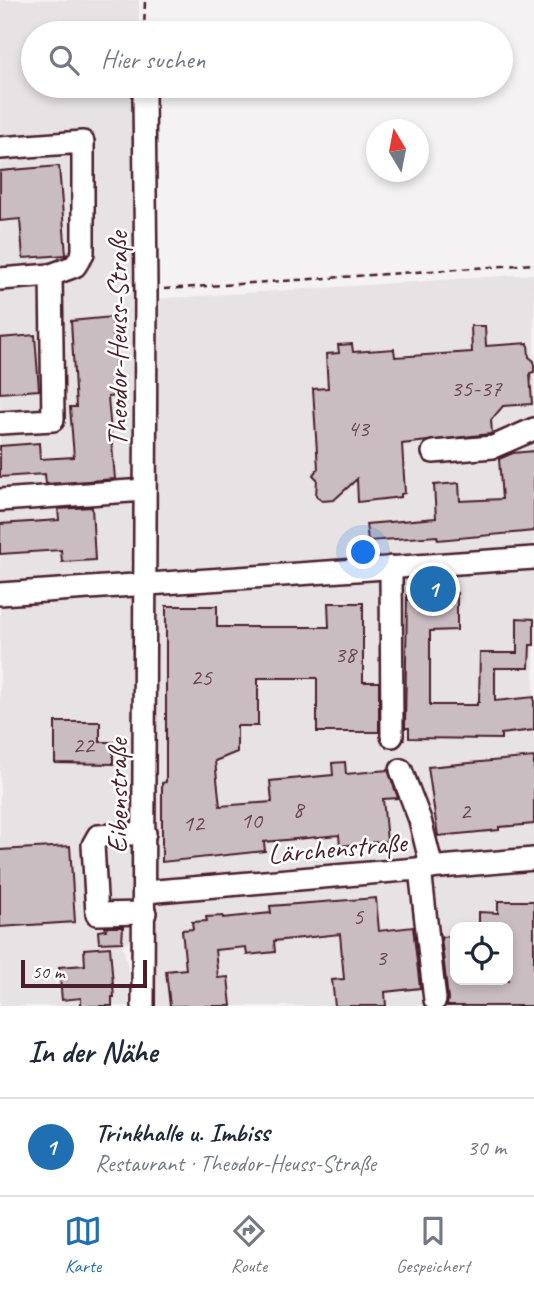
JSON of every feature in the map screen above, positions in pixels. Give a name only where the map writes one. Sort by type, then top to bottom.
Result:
[{"type":"street","name":"Theodor-Heuss-Straße","points":[[144,98],[145,585]]},
{"type":"street","points":[[0,148],[83,142],[83,253],[75,265],[51,275],[0,279]]},
{"type":"street","points":[[0,423],[53,419],[51,275]]},
{"type":"street","points":[[433,452],[493,447],[534,429]]},
{"type":"street","points":[[0,500],[145,490]]},
{"type":"street","points":[[0,594],[534,558]]},
{"type":"street","points":[[391,567],[392,736]]},
{"type":"street","name":"Eibenstraße","points":[[143,1006],[145,585]]},
{"type":"street","points":[[401,770],[420,820],[435,1000]]},
{"type":"street","name":"Lärchenstraße","points":[[145,833],[98,836],[93,845],[97,914],[145,903],[426,868],[534,859]]},
{"type":"path","points":[[144,21],[145,0]]},
{"type":"path","points":[[146,290],[534,264]]},
{"type":"shaded area","points":[[0,0],[139,0],[138,21],[21,21],[21,98],[137,98],[138,300],[534,274],[534,1006],[154,1006],[152,940],[122,943],[129,972],[129,1006],[0,1006]]},
{"type":"building","points":[[59,166],[66,255],[23,258],[20,219],[0,221],[0,171]]},
{"type":"building","points":[[112,317],[118,396],[108,397],[115,479],[46,484],[45,474],[0,477],[0,446],[39,443],[40,459],[74,457],[70,407],[76,407],[71,321]]},
{"type":"building","points":[[471,326],[485,326],[486,346],[528,343],[529,357],[534,361],[534,372],[530,373],[532,404],[503,406],[491,420],[490,434],[402,444],[405,493],[401,494],[401,497],[358,502],[357,479],[334,500],[322,501],[316,496],[317,479],[313,475],[318,468],[313,389],[328,388],[326,354],[339,353],[338,345],[352,344],[353,352],[394,349],[395,357],[472,352]]},
{"type":"building","points":[[35,335],[39,390],[0,393],[0,338]]},
{"type":"building","points":[[534,451],[534,531],[438,540],[437,536],[368,541],[366,524],[436,518],[434,485],[459,483],[460,501],[502,499],[499,459],[513,453]]},
{"type":"building","points":[[92,507],[95,560],[62,562],[61,550],[0,554],[0,524],[59,520],[58,509]]},
{"type":"building","points":[[457,593],[457,630],[430,631],[430,705],[477,705],[480,653],[517,653],[517,618],[534,619],[534,645],[530,645],[529,668],[495,668],[495,701],[534,697],[534,730],[501,734],[501,739],[409,738],[409,728],[405,728],[407,595]]},
{"type":"building","points":[[328,603],[363,603],[363,682],[379,682],[379,732],[317,732],[317,678],[258,678],[258,726],[237,726],[237,752],[215,761],[220,806],[272,802],[270,781],[333,775],[332,763],[345,762],[346,774],[388,770],[398,798],[383,799],[387,841],[340,846],[339,835],[264,842],[265,851],[162,862],[162,783],[166,782],[166,606],[217,606],[217,627],[329,627]]},
{"type":"building","points":[[55,722],[100,722],[100,742],[113,742],[113,764],[55,763]]},
{"type":"building","points":[[534,757],[534,824],[438,836],[428,767]]},
{"type":"building","points":[[70,846],[75,922],[0,927],[0,850]]},
{"type":"building","points":[[376,898],[379,931],[413,927],[420,988],[385,992],[386,1006],[335,1006],[332,980],[344,979],[340,934],[274,941],[275,952],[247,955],[246,947],[215,950],[218,978],[228,977],[231,1006],[170,1006],[166,971],[186,969],[182,930],[193,929],[192,922],[207,921],[206,917],[271,913],[270,906]]},
{"type":"building","points":[[498,901],[534,901],[534,1006],[447,1006],[441,937],[450,936],[450,985],[513,985],[513,922],[479,922],[479,912],[498,913]]},
{"type":"building","points":[[105,927],[123,927],[122,942],[99,943],[98,931],[106,930]]},
{"type":"building","points":[[110,947],[114,997],[112,1006],[81,1006],[81,998],[62,1000],[59,967],[85,965],[84,949]]},
{"type":"place","name":"Trinkhalle u. Imbiss","points":[[433,589]]}]
